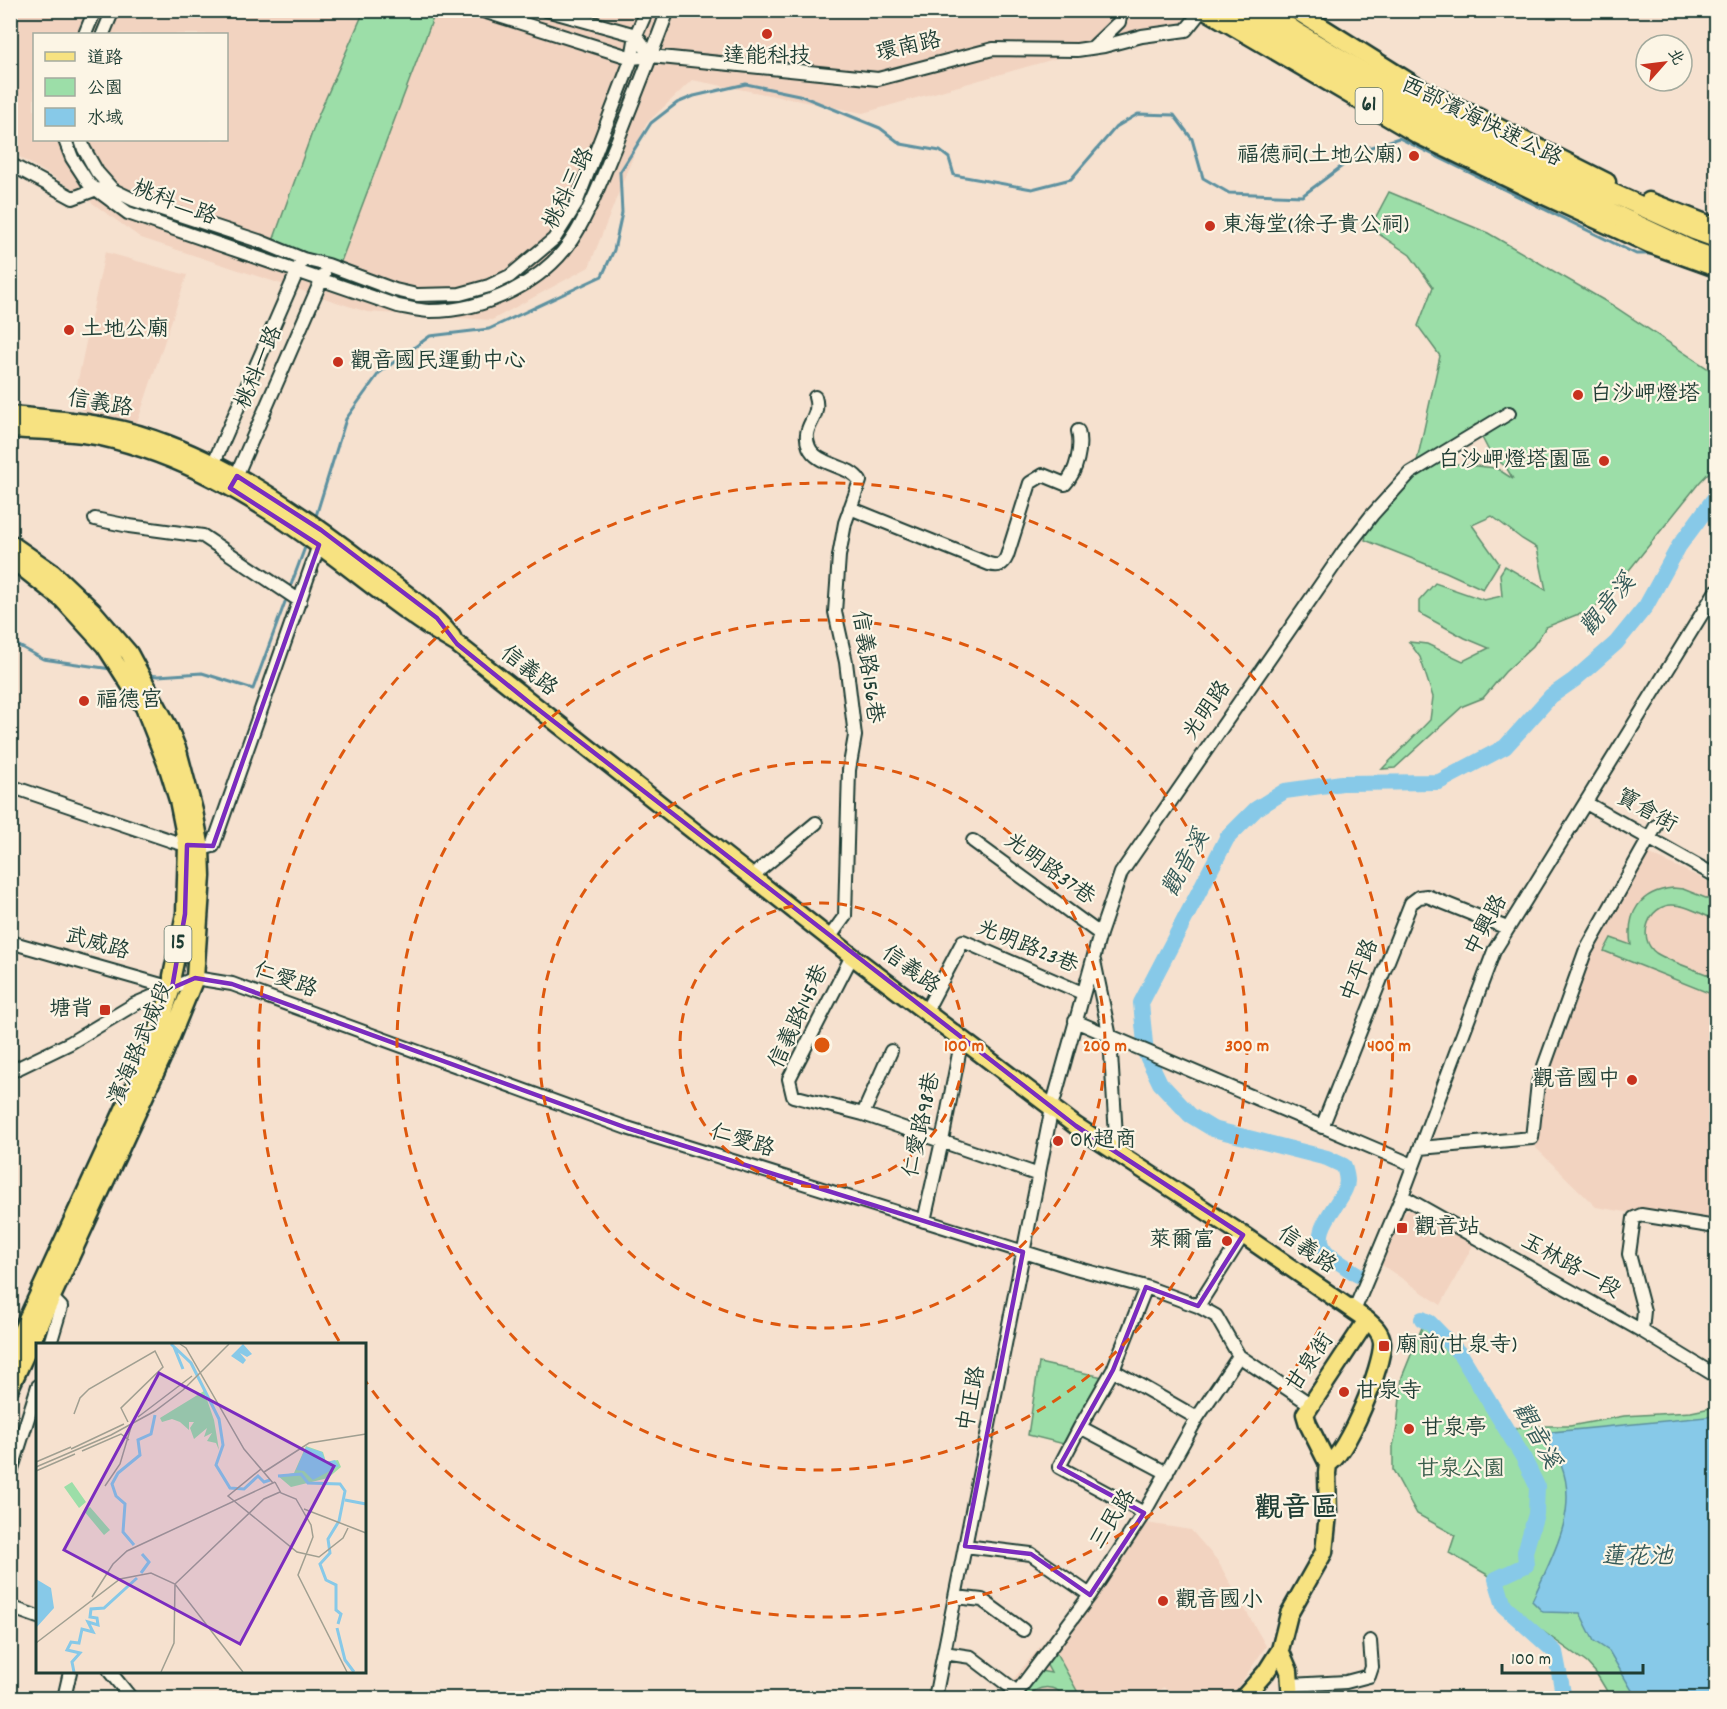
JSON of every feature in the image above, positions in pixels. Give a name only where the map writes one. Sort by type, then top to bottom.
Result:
[{"type":"highway","name":"西部濱海快速公路","points":[[1234,10],[1288,47],[1422,124],[1543,173],[1716,238]]},
{"type":"highway","name":"西部濱海快速公路","points":[[1264,10],[1296,32],[1427,110],[1693,251],[1716,259]]},
{"type":"main road","name":"61","points":[[1204,10],[1418,135],[1543,173],[1636,196],[1716,227]]},
{"type":"main road","name":"61","points":[[1295,10],[1416,86],[1649,244],[1716,268]]},
{"type":"main road","name":"信義路","points":[[10,415],[68,421],[127,431],[154,439],[233,482],[278,499],[300,524],[427,627],[458,644],[852,956],[1052,1107],[1360,1315]]},
{"type":"main road","name":"信義路","points":[[10,429],[100,437],[150,450],[210,470]]},
{"type":"main road","name":"濱海路武威段","points":[[10,543],[52,573],[93,610],[129,653],[168,726],[187,779],[200,917],[195,978],[164,1054],[10,1388]]},
{"type":"main road","name":"濱海路武威段","points":[[10,558],[63,600],[105,646],[144,707],[156,735],[194,847],[185,914],[172,976],[172,988],[152,1048],[10,1356]]},
{"type":"main road","name":"甘泉街","points":[[1280,1650],[1289,1614],[1324,1552],[1329,1514],[1328,1464],[1305,1417],[1306,1412],[1360,1315]]},
{"type":"main road","points":[[1328,1464],[1335,1460],[1355,1425],[1382,1351],[1382,1339],[1377,1329],[1360,1315]]},
{"type":"main road","points":[[1280,1650],[1289,1671],[1290,1692]]},
{"type":"main road","points":[[1244,1698],[1266,1672],[1280,1650]]},
{"type":"street","points":[[85,33],[95,10]]},
{"type":"street","points":[[103,33],[113,10]]},
{"type":"street","name":"環南路","points":[[480,10],[523,16],[632,58],[651,56],[878,79],[993,49],[1077,50],[1142,36],[1186,30],[1204,10]]},
{"type":"street","points":[[546,10],[636,35],[651,56]]},
{"type":"street","name":"桃科三路","points":[[300,265],[328,265],[395,290],[417,295],[460,294],[489,286],[510,276],[554,239],[576,206],[632,58],[636,35],[647,10]]},
{"type":"street","name":"桃科三路","points":[[300,265],[321,280],[398,306],[429,311],[488,302],[528,282],[546,268],[575,235],[594,198],[668,10]]},
{"type":"street","points":[[1092,48],[1119,22],[1121,10]]},
{"type":"street","name":"桃科二路","points":[[65,141],[72,158],[89,184],[128,213],[300,265]]},
{"type":"street","name":"桃科二路","points":[[81,141],[97,172],[113,190],[134,200],[259,241],[300,265]]},
{"type":"street","points":[[10,164],[73,198],[96,189]]},
{"type":"street","name":"桃科一路","points":[[210,470],[300,265]]},
{"type":"street","name":"桃科一路","points":[[233,482],[328,265]]},
{"type":"street","name":"信義路156巷","points":[[815,397],[817,414],[807,429],[810,448],[816,456],[858,477],[860,483],[845,523],[835,612],[846,662],[855,736],[849,770],[844,916],[829,938]]},
{"type":"street","name":"光明路","points":[[1052,1107],[1100,934],[1121,873],[1344,551],[1372,515],[1410,473],[1509,413]]},
{"type":"street","points":[[850,508],[999,566],[1006,556],[1030,483],[1043,475],[1065,484],[1070,479],[1080,442],[1078,431]]},
{"type":"street","points":[[95,519],[203,536],[300,601]]},
{"type":"street","points":[[10,786],[194,847],[213,846],[300,601],[318,539]]},
{"type":"street","name":"中興路","points":[[1360,1315],[1413,1165],[1494,951],[1716,591]]},
{"type":"street","name":"寶倉街","points":[[1586,803],[1716,876]]},
{"type":"street","points":[[752,877],[816,822]]},
{"type":"street","points":[[1420,1148],[1532,1138],[1538,1083],[1586,952],[1656,826]]},
{"type":"street","name":"光明路37巷","points":[[973,841],[1100,934]]},
{"type":"street","name":"中平路","points":[[1322,1127],[1411,903],[1419,897],[1427,896],[1507,928]]},
{"type":"street","name":"光明路23巷","points":[[927,1011],[963,941],[1080,992]]},
{"type":"street","name":"武威路","points":[[10,942],[172,988]]},
{"type":"street","name":"信義路145巷","points":[[852,956],[789,1079],[793,1096],[863,1114]]},
{"type":"street","points":[[1094,960],[1110,1037],[1117,1153]]},
{"type":"street","points":[[10,1072],[70,1043],[135,1004],[195,978]]},
{"type":"street","name":"仁愛路","points":[[195,978],[232,984],[627,1128],[1023,1252],[1146,1287],[1198,1306],[1216,1316],[1239,1356],[1310,1404]]},
{"type":"street","points":[[1075,1021],[1413,1165]]},
{"type":"street","name":"仁愛路98巷","points":[[924,1221],[962,1038]]},
{"type":"street","points":[[891,1051],[863,1114],[1039,1175]]},
{"type":"street","name":"中正路","points":[[935,1698],[1052,1107]]},
{"type":"street","name":"玉林路一段","points":[[1402,1196],[1642,1331],[1716,1376]]},
{"type":"street","points":[[1642,1331],[1644,1311],[1629,1254],[1634,1218],[1641,1215],[1716,1227]]},
{"type":"street","points":[[1198,1306],[1243,1234]]},
{"type":"street","points":[[1144,1513],[1059,1467],[1113,1370],[1146,1287]]},
{"type":"street","points":[[50,1343],[61,1307],[52,1298]]},
{"type":"street","name":"三民路","points":[[1015,1695],[1090,1595],[1144,1513],[1197,1418],[1239,1356]]},
{"type":"street","points":[[1113,1370],[1197,1418]]},
{"type":"street","points":[[10,1475],[36,1392]]},
{"type":"street","points":[[1080,1427],[1167,1473]]},
{"type":"street","points":[[965,1546],[1031,1554],[1090,1595]]},
{"type":"street","points":[[956,1596],[982,1600],[1023,1630]]},
{"type":"street","points":[[10,1607],[36,1616]]},
{"type":"street","points":[[1290,1692],[1369,1676],[1372,1667],[1370,1641]]},
{"type":"street","points":[[944,1653],[971,1657],[1015,1695]]},
{"type":"street","points":[[64,1698],[70,1673]]},
{"type":"street","points":[[112,1673],[131,1698]]},
{"type":"highlighted area","points":[[237,476],[321,530],[437,618],[457,644],[530,703],[1076,1126],[1243,1235],[1198,1306],[1146,1287],[1113,1370],[1059,1467],[1144,1513],[1090,1595],[1031,1554],[965,1546],[1023,1252],[627,1128],[232,984],[195,978],[172,988],[185,914],[187,845],[213,846],[319,545],[230,488]]},
{"type":"shaded area","points":[[11,11],[1196,11],[1182,23],[863,113],[692,80],[646,124],[589,267],[492,320],[367,312],[141,238],[70,187],[11,152]]},
{"type":"shaded area","points":[[105,252],[187,275],[136,426],[86,414],[74,399]]},
{"type":"shaded area","name":"觀音國中","points":[[1637,848],[1716,885],[1716,1227],[1596,1207],[1536,1148],[1537,1122],[1557,1037],[1581,953]]},
{"type":"shaded area","points":[[1408,1210],[1473,1245],[1441,1305],[1382,1265],[1403,1214]]},
{"type":"shaded area","name":"觀音國小","points":[[1146,1523],[1191,1530],[1217,1560],[1266,1646],[1231,1698],[1172,1698],[1164,1687],[1146,1698],[998,1698],[1067,1614],[1103,1588]]},
{"type":"green space","points":[[364,11],[417,11],[433,18],[340,264],[273,241],[318,116]]},
{"type":"green space","points":[[1389,192],[1488,233],[1612,305],[1716,374],[1716,465],[1630,569],[1591,612],[1576,615],[1546,627],[1533,646],[1505,672],[1483,698],[1463,706],[1395,768],[1382,769],[1430,720],[1433,697],[1420,657],[1409,642],[1427,644],[1463,661],[1489,648],[1419,613],[1419,601],[1435,583],[1484,600],[1502,596],[1500,574],[1505,566],[1546,590],[1537,548],[1492,516],[1472,525],[1499,563],[1483,589],[1365,540],[1367,531],[1411,478],[1437,462],[1496,468],[1513,479],[1506,467],[1491,455],[1475,424],[1476,430],[1417,461],[1440,356],[1418,326],[1433,287],[1410,255],[1370,228]]},
{"type":"green space","points":[[1673,888],[1683,889],[1716,902],[1716,920],[1683,907],[1664,906],[1657,910],[1648,923],[1646,931],[1650,947],[1662,956],[1716,978],[1716,996],[1604,951],[1611,938],[1631,945],[1631,923],[1638,906],[1652,894]]},
{"type":"green space","name":"甘泉公園","points":[[1425,1320],[1461,1355],[1508,1432],[1523,1426],[1570,1426],[1624,1416],[1691,1412],[1716,1407],[1716,1698],[1611,1698],[1587,1663],[1513,1610],[1500,1607],[1491,1580],[1493,1578],[1449,1553],[1455,1535],[1417,1514],[1393,1470],[1393,1446],[1402,1377]]},
{"type":"green space","points":[[1039,1363],[1103,1377],[1064,1444],[1028,1435]]},
{"type":"green space","points":[[1054,1649],[1081,1698],[1066,1698],[1052,1688],[1041,1688],[1027,1698],[1014,1698],[1040,1671],[1051,1673],[1043,1658]]},
{"type":"water","name":"蓮花池","points":[[1716,1416],[1716,1698],[1643,1698],[1634,1694],[1609,1651],[1594,1641],[1580,1613],[1543,1612],[1532,1601],[1560,1535],[1567,1500],[1566,1483],[1561,1465],[1542,1433]]},
{"type":"waterway","points":[[315,519],[346,419],[379,373],[430,336],[489,329],[602,276],[614,250],[622,213],[620,172],[651,123],[677,103],[694,96],[746,84],[799,95],[880,128],[901,144],[940,151],[949,158],[954,175],[1032,189],[1071,179],[1116,127],[1138,114],[1174,115],[1192,139],[1203,178],[1229,193],[1302,196],[1365,149],[1399,138],[1636,254],[1655,254]]},
{"type":"waterway","name":"觀音溪","points":[[1358,1275],[1327,1253],[1322,1245],[1322,1229],[1346,1186],[1344,1166],[1327,1158],[1213,1129],[1190,1115],[1160,1083],[1146,1054],[1141,1003],[1227,838],[1256,809],[1285,791],[1342,783],[1439,782],[1505,747],[1551,696],[1574,680],[1616,643],[1646,606],[1679,546],[1716,496]]},
{"type":"waterway","points":[[291,585],[307,542]]},
{"type":"waterway","points":[[148,675],[202,673],[253,689],[285,602]]},
{"type":"waterway","points":[[10,641],[43,659],[111,669]]},
{"type":"waterway","name":"觀音溪","points":[[1422,1319],[1430,1323],[1461,1355],[1523,1457],[1537,1486],[1536,1514],[1525,1552],[1526,1565],[1496,1579],[1504,1606],[1555,1652],[1564,1698]]},
{"type":"place","name":"達能科技","points":[[767,34]]},
{"type":"place","name":"福德祠(土地公廟)","points":[[1414,156]]},
{"type":"place","name":"東海堂(徐子貴公祠)","points":[[1210,226]]},
{"type":"place","name":"土地公廟","points":[[69,330]]},
{"type":"place","name":"觀音國民運動中心","points":[[338,362]]},
{"type":"place","name":"白沙岬燈塔","points":[[1578,395]]},
{"type":"place","name":"白沙岬燈塔園區","points":[[1604,461]]},
{"type":"place","name":"福德宮","points":[[84,701]]},
{"type":"place","name":"塘背","points":[[105,1010]]},
{"type":"place","name":"觀音國中","points":[[1632,1080]]},
{"type":"place","name":"OK超商","points":[[1058,1141]]},
{"type":"place","name":"觀音站","points":[[1402,1228]]},
{"type":"place","name":"萊爾富","points":[[1227,1241]]},
{"type":"place","name":"廟前(甘泉寺)","points":[[1384,1346]]},
{"type":"place","name":"甘泉寺","points":[[1344,1392]]},
{"type":"place","name":"甘泉亭","points":[[1409,1429]]},
{"type":"place","name":"觀音國小","points":[[1163,1601]]},
{"type":"district","name":"觀音區","points":[[1296,1511]]}]
